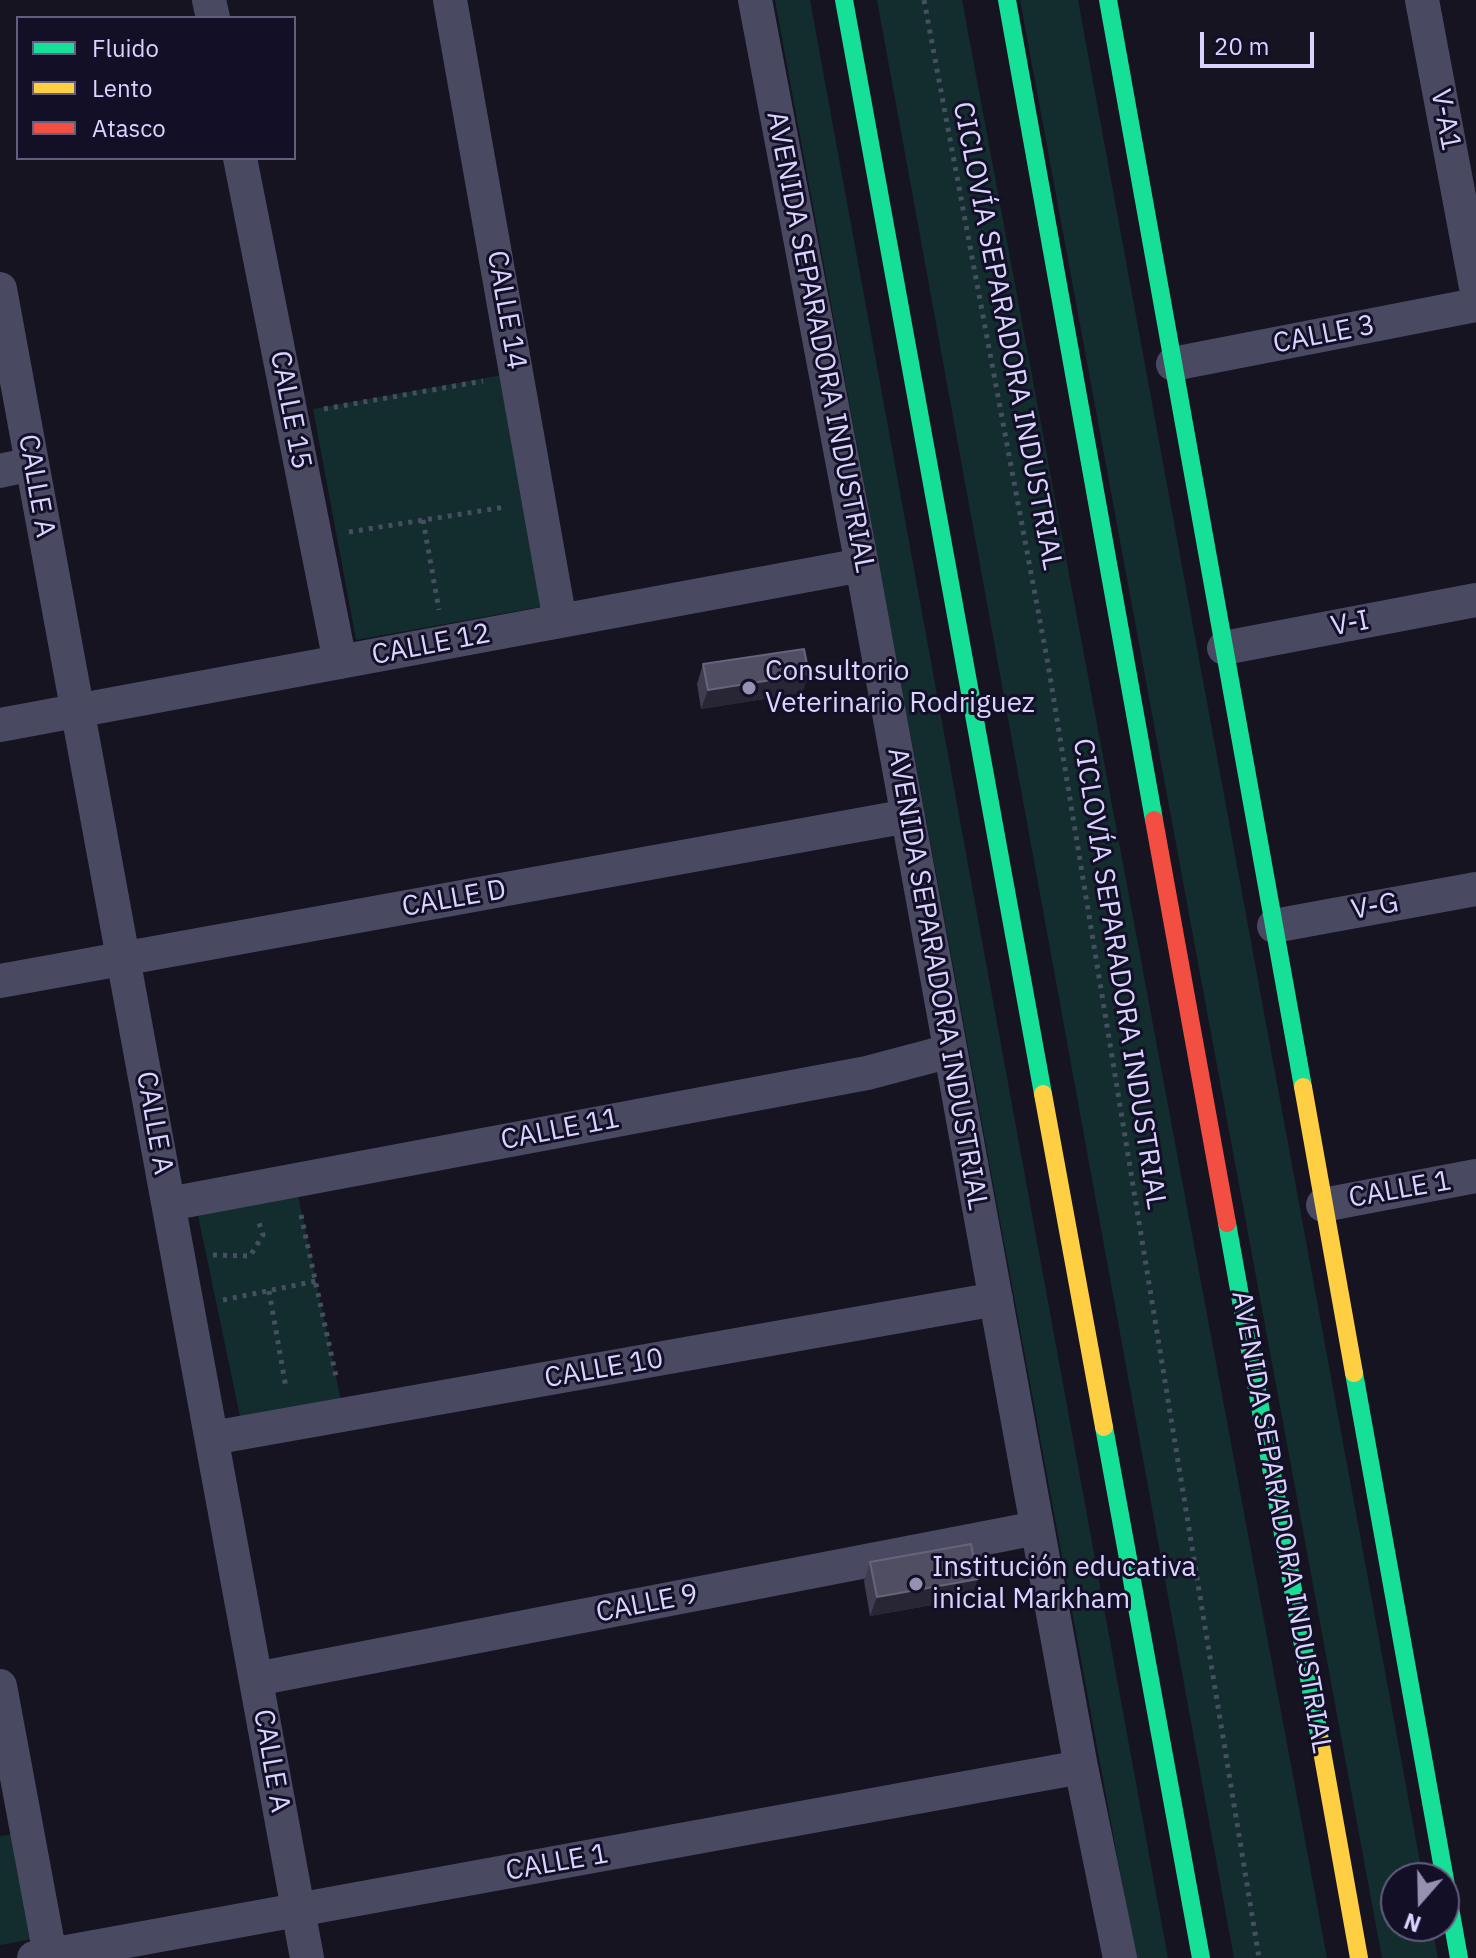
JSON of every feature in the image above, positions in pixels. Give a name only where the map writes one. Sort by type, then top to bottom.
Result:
[{"type":"main road","points":[[844,0],[1201,1958]]},
{"type":"main road","name":"AVENIDA SEPARADORA INDUSTRIAL","points":[[1007,0],[1359,1958]]},
{"type":"main road","points":[[1108,0],[1459,1958]]},
{"type":"street","name":"CALLE 14","points":[[450,0],[560,621]]},
{"type":"street","name":"AVENIDA SEPARADORA INDUSTRIAL","points":[[755,0],[862,565],[1081,1767],[1120,1958]]},
{"type":"street","name":"V-A1","points":[[1422,0],[1476,287]]},
{"type":"street","name":"CALLE 15","points":[[240,160],[340,662]]},
{"type":"street","name":"CALLE A","points":[[0,289],[16,468],[78,711],[307,1958]]},
{"type":"street","name":"CALLE 3","points":[[1173,364],[1476,305]]},
{"type":"street","name":"CALLE 12","points":[[0,725],[862,565]]},
{"type":"street","name":"V-I","points":[[1224,648],[1476,600]]},
{"type":"street","name":"CALLE D","points":[[0,981],[908,816]]},
{"type":"street","name":"V-G","points":[[1274,926],[1476,889]]},
{"type":"street","name":"CALLE 11","points":[[169,1204],[867,1073],[950,1051]]},
{"type":"street","name":"CALLE 1","points":[[1323,1205],[1476,1176]]},
{"type":"street","name":"CALLE 10","points":[[212,1438],[996,1299]]},
{"type":"street","name":"CALLE 9","points":[[256,1679],[1037,1528]]},
{"type":"street","points":[[0,1686],[42,1957]]},
{"type":"street","name":"CALLE 1","points":[[42,1957],[1081,1767]]},
{"type":"path","name":"CICLOVÍA SEPARADORA INDUSTRIAL","points":[[924,0],[1048,664],[1259,1958]]},
{"type":"path","points":[[316,411],[483,381]]},
{"type":"path","points":[[339,534],[508,506]]},
{"type":"path","points":[[423,520],[441,622]]},
{"type":"path","points":[[293,1180],[342,1405],[350,1414]]},
{"type":"path","points":[[212,1270],[208,1255],[250,1256],[263,1235],[255,1211]]},
{"type":"path","points":[[218,1301],[316,1281]]},
{"type":"path","points":[[269,1291],[288,1401]]},
{"type":"green space","points":[[775,0],[810,0],[1168,1958],[1136,1958]]},
{"type":"green space","points":[[877,0],[962,0],[1327,1958],[1234,1958]]},
{"type":"green space","points":[[1020,0],[1078,0],[1420,1862],[1380,1862],[1380,1942],[1435,1942],[1438,1958],[1382,1958]]},
{"type":"green space","points":[[502,375],[545,606],[356,640],[313,409]]},
{"type":"green space","points":[[296,1186],[342,1405],[242,1426],[196,1206]]},
{"type":"green space","points":[[15,1834],[33,1939],[0,1945],[0,1836]]},
{"type":"building","points":[[804,649],[809,674],[708,690],[703,664]]},
{"type":"building","points":[[971,1544],[978,1579],[877,1597],[870,1562]]},
{"type":"traffic: fast","points":[[844,0],[1043,1094]]},
{"type":"traffic: fast","points":[[1007,0],[1154,820]]},
{"type":"traffic: fast","points":[[1108,0],[1303,1087]]},
{"type":"traffic: fast","points":[[1227,1223],[1320,1740]]},
{"type":"traffic: fast","points":[[1354,1373],[1459,1958]]},
{"type":"traffic: fast","points":[[1104,1427],[1201,1958]]},
{"type":"traffic: slow","points":[[1303,1087],[1354,1373]]},
{"type":"traffic: slow","points":[[1043,1094],[1104,1427]]},
{"type":"traffic: slow","points":[[1320,1740],[1359,1958]]},
{"type":"traffic: jam","points":[[1154,820],[1227,1223]]},
{"type":"place","name":"Consultorio Veterinario Rodriguez","points":[[749,688]]},
{"type":"place","name":"Institución educativa inicial Markham","points":[[916,1584]]}]
